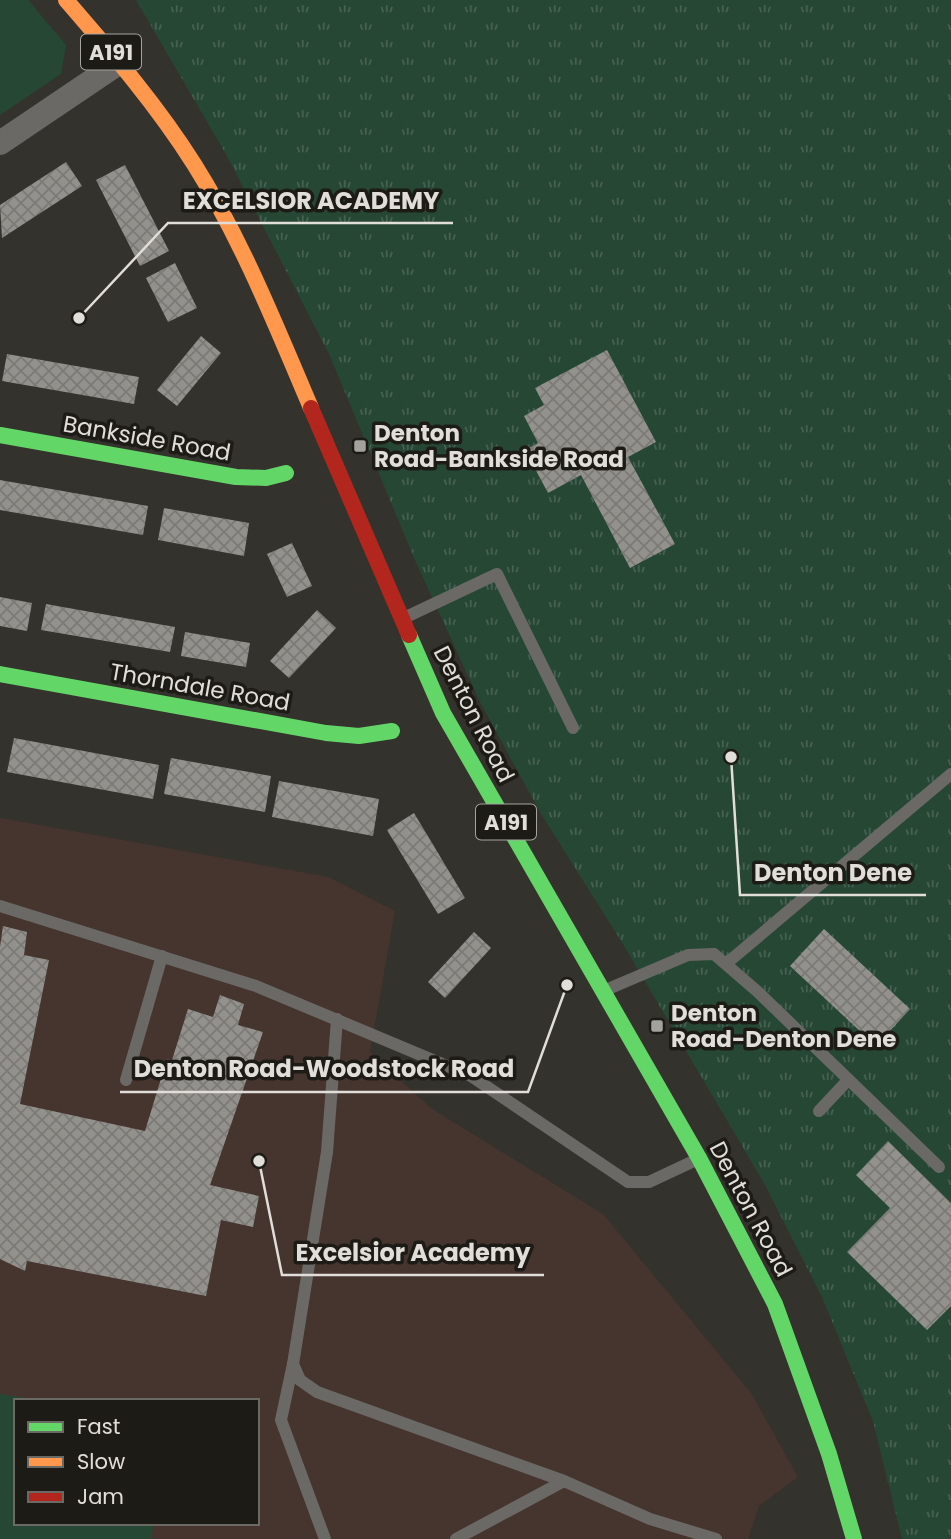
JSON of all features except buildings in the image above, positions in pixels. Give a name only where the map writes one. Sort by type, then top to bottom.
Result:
[{"type":"main road","name":"Denton Road","points":[[65,0],[120,62],[194,164],[260,290],[443,713],[699,1158],[775,1304],[830,1454],[854,1539]]},
{"type":"main road","name":"Bankside Road","points":[[0,435],[236,477],[266,478],[286,473]]},
{"type":"main road","name":"Thorndale Road","points":[[0,674],[326,733],[359,736],[392,731]]},
{"type":"street","points":[[0,143],[120,62]]},
{"type":"lane","points":[[402,619],[497,573],[573,728]]},
{"type":"lane","points":[[727,963],[951,774]]},
{"type":"lane","points":[[0,906],[256,986],[471,1076],[628,1182],[649,1182],[699,1158]]},
{"type":"lane","points":[[604,991],[688,955],[714,954],[727,963],[939,1167]]},
{"type":"lane","points":[[126,1080],[162,956]]},
{"type":"lane","points":[[324,1539],[281,1420],[293,1364],[327,1152],[337,1019]]},
{"type":"lane","points":[[819,1111],[848,1080]]},
{"type":"lane","points":[[293,1364],[300,1380],[317,1392],[564,1481],[650,1519],[716,1539]]},
{"type":"lane","points":[[456,1539],[564,1481]]},
{"type":"shaded area","points":[[0,818],[328,877],[395,911],[370,1052],[432,1109],[603,1214],[751,1393],[798,1477],[759,1506],[748,1539],[0,1539]]},
{"type":"green space","points":[[0,0],[28,0],[66,45],[61,74],[0,115]]},
{"type":"green space","points":[[136,0],[951,0],[951,1539],[902,1539],[873,1421],[822,1297],[764,1183],[623,944],[540,812],[480,702],[415,560],[329,354],[227,156]]},
{"type":"green space","points":[[0,1394],[32,1399],[14,1399],[14,1525],[154,1525],[151,1539],[0,1539]]},
{"type":"traffic: fast","points":[[0,435],[236,477],[266,478],[286,473]]},
{"type":"traffic: fast","points":[[409,635],[443,713],[699,1158],[775,1304],[829,1454],[854,1539]]},
{"type":"traffic: fast","points":[[0,674],[326,733],[359,736],[392,731]]},
{"type":"traffic: slow","points":[[66,0],[117,59],[194,164],[243,253],[311,408]]},
{"type":"traffic: jam","points":[[311,408],[409,635]]},
{"type":"place","name":"EXCELSIOR ACADEMY","points":[[79,318]]},
{"type":"place","name":"Denton Road-Bankside Road","points":[[360,446]]},
{"type":"place","name":"Denton Dene","points":[[731,757]]},
{"type":"place","name":"Denton Road-Woodstock Road","points":[[567,985]]},
{"type":"place","name":"Denton Road-Denton Dene","points":[[657,1026]]},
{"type":"place","name":"Excelsior Academy","points":[[259,1161]]}]
